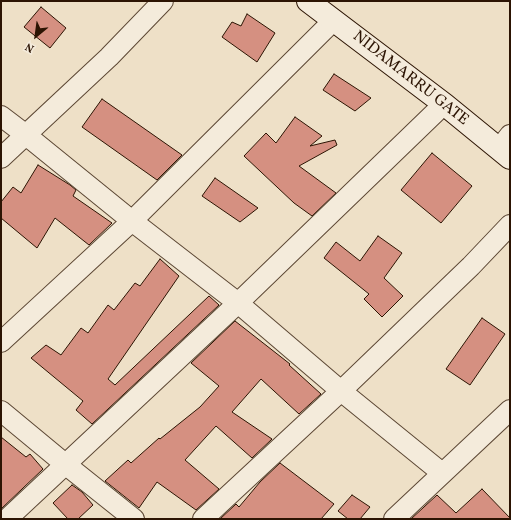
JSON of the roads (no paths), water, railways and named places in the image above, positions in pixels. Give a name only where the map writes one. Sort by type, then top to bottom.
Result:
[{"type":"main road","name":"NIDAMARRU GATE","points":[[308,1],[444,104],[506,148]]},
{"type":"street","points":[[1,158],[109,57],[163,1]]},
{"type":"street","points":[[1,342],[132,221],[334,20]]},
{"type":"street","points":[[6,519],[238,302],[444,104]]},
{"type":"street","points":[[1,116],[132,221],[238,302],[341,391],[442,473]]},
{"type":"street","points":[[203,519],[341,391],[471,266],[510,225]]},
{"type":"street","points":[[394,519],[510,410]]},
{"type":"street","points":[[1,411],[134,519]]}]
